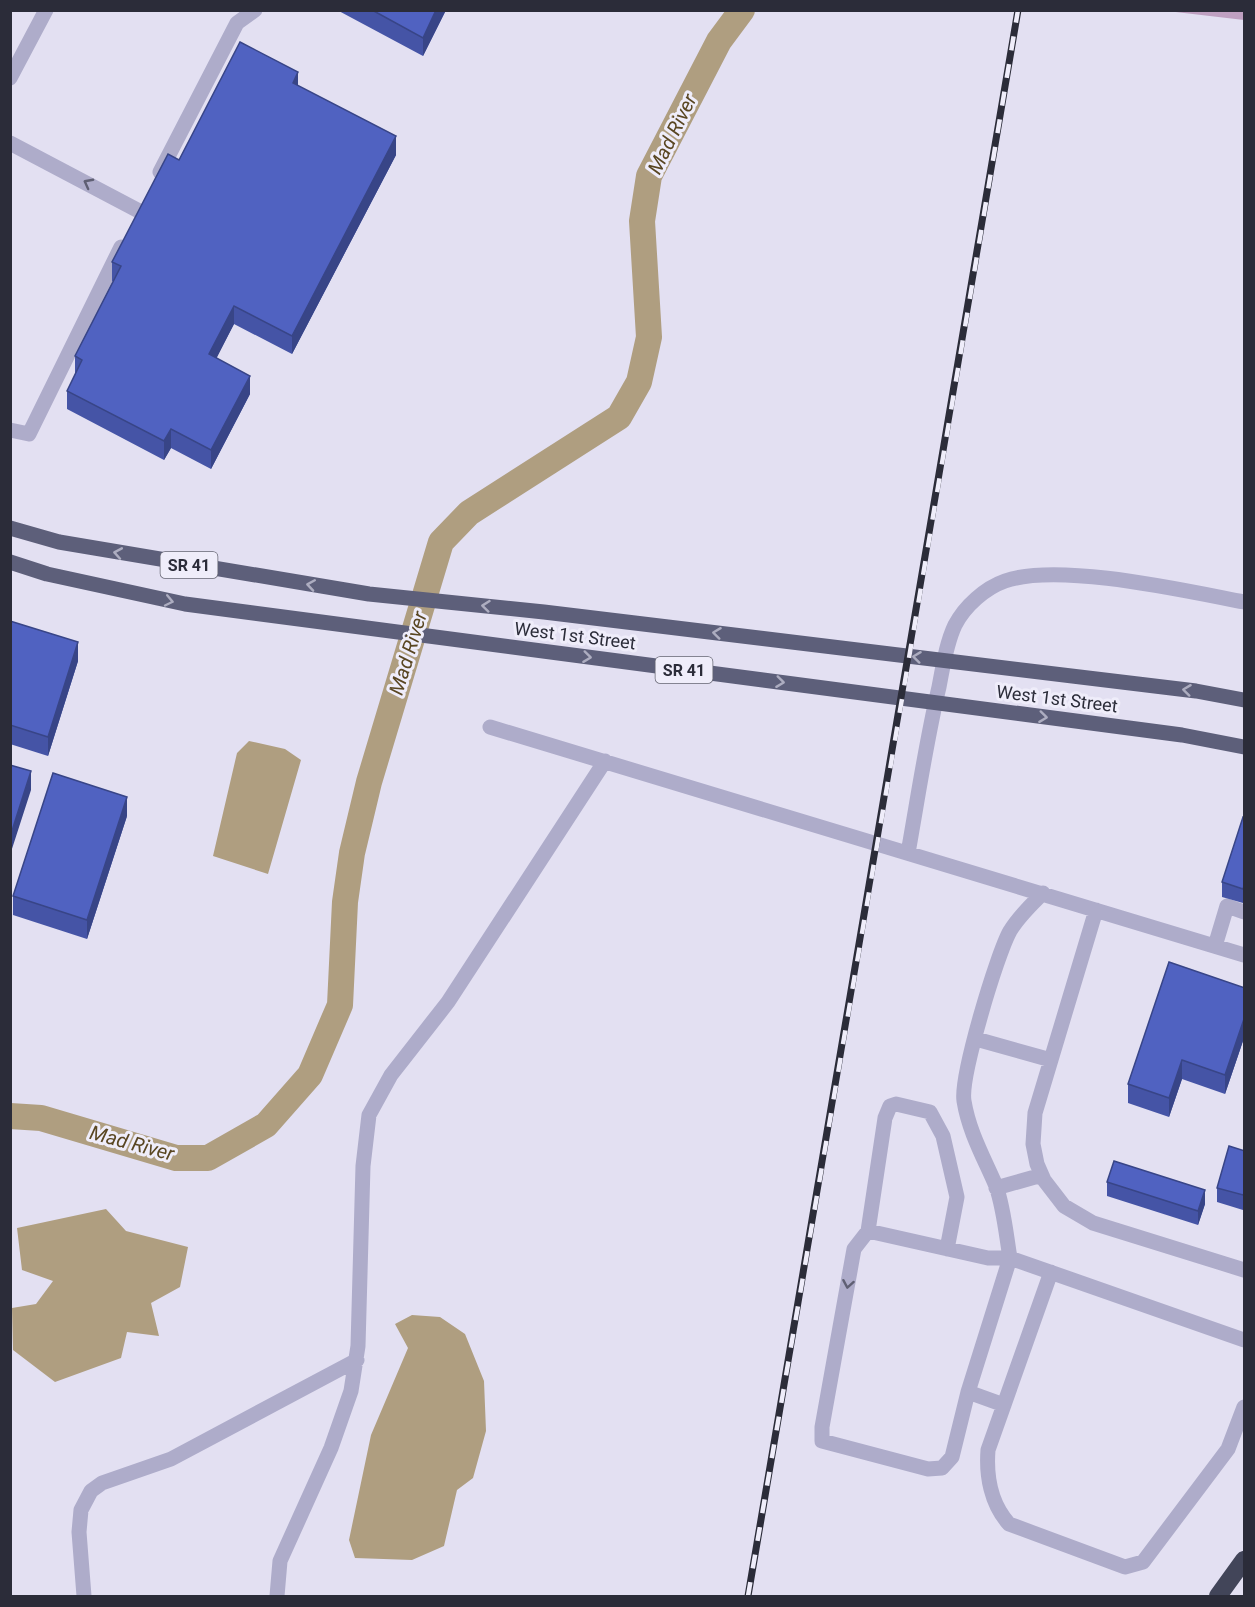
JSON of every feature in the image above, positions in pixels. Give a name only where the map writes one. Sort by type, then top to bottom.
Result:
[{"type":"highway","points":[[1218,1596],[1245,1560]]},
{"type":"main road","name":"West 1st Street","points":[[10,528],[59,542],[369,594],[544,612],[837,647],[1196,691],[1245,700]]},
{"type":"main road","name":"West 1st Street","points":[[10,562],[47,574],[185,604],[1182,735],[1245,747]]},
{"type":"street","points":[[10,78],[45,10]]},
{"type":"street","points":[[10,430],[29,434],[134,221],[237,23],[255,10]]},
{"type":"street","points":[[10,143],[134,221]]},
{"type":"street","points":[[908,853],[924,753],[950,638],[964,612],[990,588],[1016,578],[1050,575],[1152,585],[1245,602]]},
{"type":"street","points":[[490,727],[1245,955]]},
{"type":"street","points":[[277,1596],[280,1561],[344,1417],[357,1360],[364,1145],[369,1114],[391,1075],[448,1002],[605,761]]},
{"type":"street","points":[[947,1249],[957,1197],[952,1168],[935,1118],[930,1112],[896,1104],[890,1106],[885,1118],[868,1231],[854,1249],[822,1427],[822,1441],[927,1469],[942,1468],[952,1457],[968,1392],[1010,1258],[996,1188],[968,1123],[963,1098],[967,1070],[991,982],[1009,933],[1021,915],[1043,893]]},
{"type":"street","points":[[1215,946],[1227,906],[1245,912]]},
{"type":"street","points":[[1096,910],[1033,1128],[1033,1144],[1042,1175],[1054,1195],[1078,1216],[1245,1270]]},
{"type":"street","points":[[976,1040],[1051,1060]]},
{"type":"street","points":[[996,1188],[1042,1175]]},
{"type":"street","points":[[868,1231],[988,1258],[1010,1258],[1245,1340]]},
{"type":"street","points":[[1051,1272],[988,1449],[987,1468],[1000,1514],[1017,1529],[1125,1567],[1143,1562],[1228,1449],[1245,1407]]},
{"type":"street","points":[[84,1596],[79,1532],[81,1510],[91,1491],[102,1484],[171,1458],[357,1360]]},
{"type":"street","points":[[968,1392],[1004,1405]]},
{"type":"shaded area","points":[[1167,11],[1244,11],[1244,20]]},
{"type":"shaded area","points":[[249,741],[285,749],[301,760],[268,874],[213,856],[237,753]]},
{"type":"shaded area","points":[[106,1209],[126,1231],[188,1247],[180,1287],[151,1303],[159,1336],[127,1332],[121,1358],[55,1382],[13,1350],[12,1308],[36,1304],[53,1281],[22,1270],[17,1228]]},
{"type":"shaded area","points":[[412,1315],[440,1317],[465,1334],[484,1381],[486,1431],[473,1478],[457,1490],[444,1546],[412,1560],[355,1558],[349,1540],[371,1435],[408,1348],[395,1324]]},
{"type":"building","points":[[372,10],[436,10],[423,38]]},
{"type":"building","points":[[240,42],[298,72],[293,83],[396,136],[292,336],[234,306],[209,354],[250,376],[211,450],[171,429],[164,441],[67,391],[82,360],[75,356],[121,266],[112,262],[168,154],[179,160]]},
{"type":"building","points":[[10,621],[78,642],[48,737],[10,725]]},
{"type":"building","points":[[10,765],[31,771],[10,837]]},
{"type":"building","points":[[53,773],[127,797],[87,920],[13,896]]},
{"type":"building","points":[[1243,817],[1245,818],[1245,883],[1243,889],[1222,882]]},
{"type":"building","points":[[1169,962],[1245,988],[1245,1016],[1225,1075],[1182,1060],[1169,1098],[1128,1084]]},
{"type":"building","points":[[1229,1146],[1245,1151],[1245,1192],[1243,1195],[1217,1188]]},
{"type":"building","points":[[1114,1161],[1205,1190],[1198,1211],[1107,1182]]},
{"type":"waterway","name":"Mad River","points":[[10,1116],[41,1118],[176,1158],[208,1158],[266,1125],[310,1075],[340,1005],[345,902],[352,853],[369,782],[441,542],[469,513],[619,417],[639,382],[649,337],[642,221],[649,176],[719,41],[742,10]]},
{"type":"railway","points":[[748,1596],[1018,10]]}]
